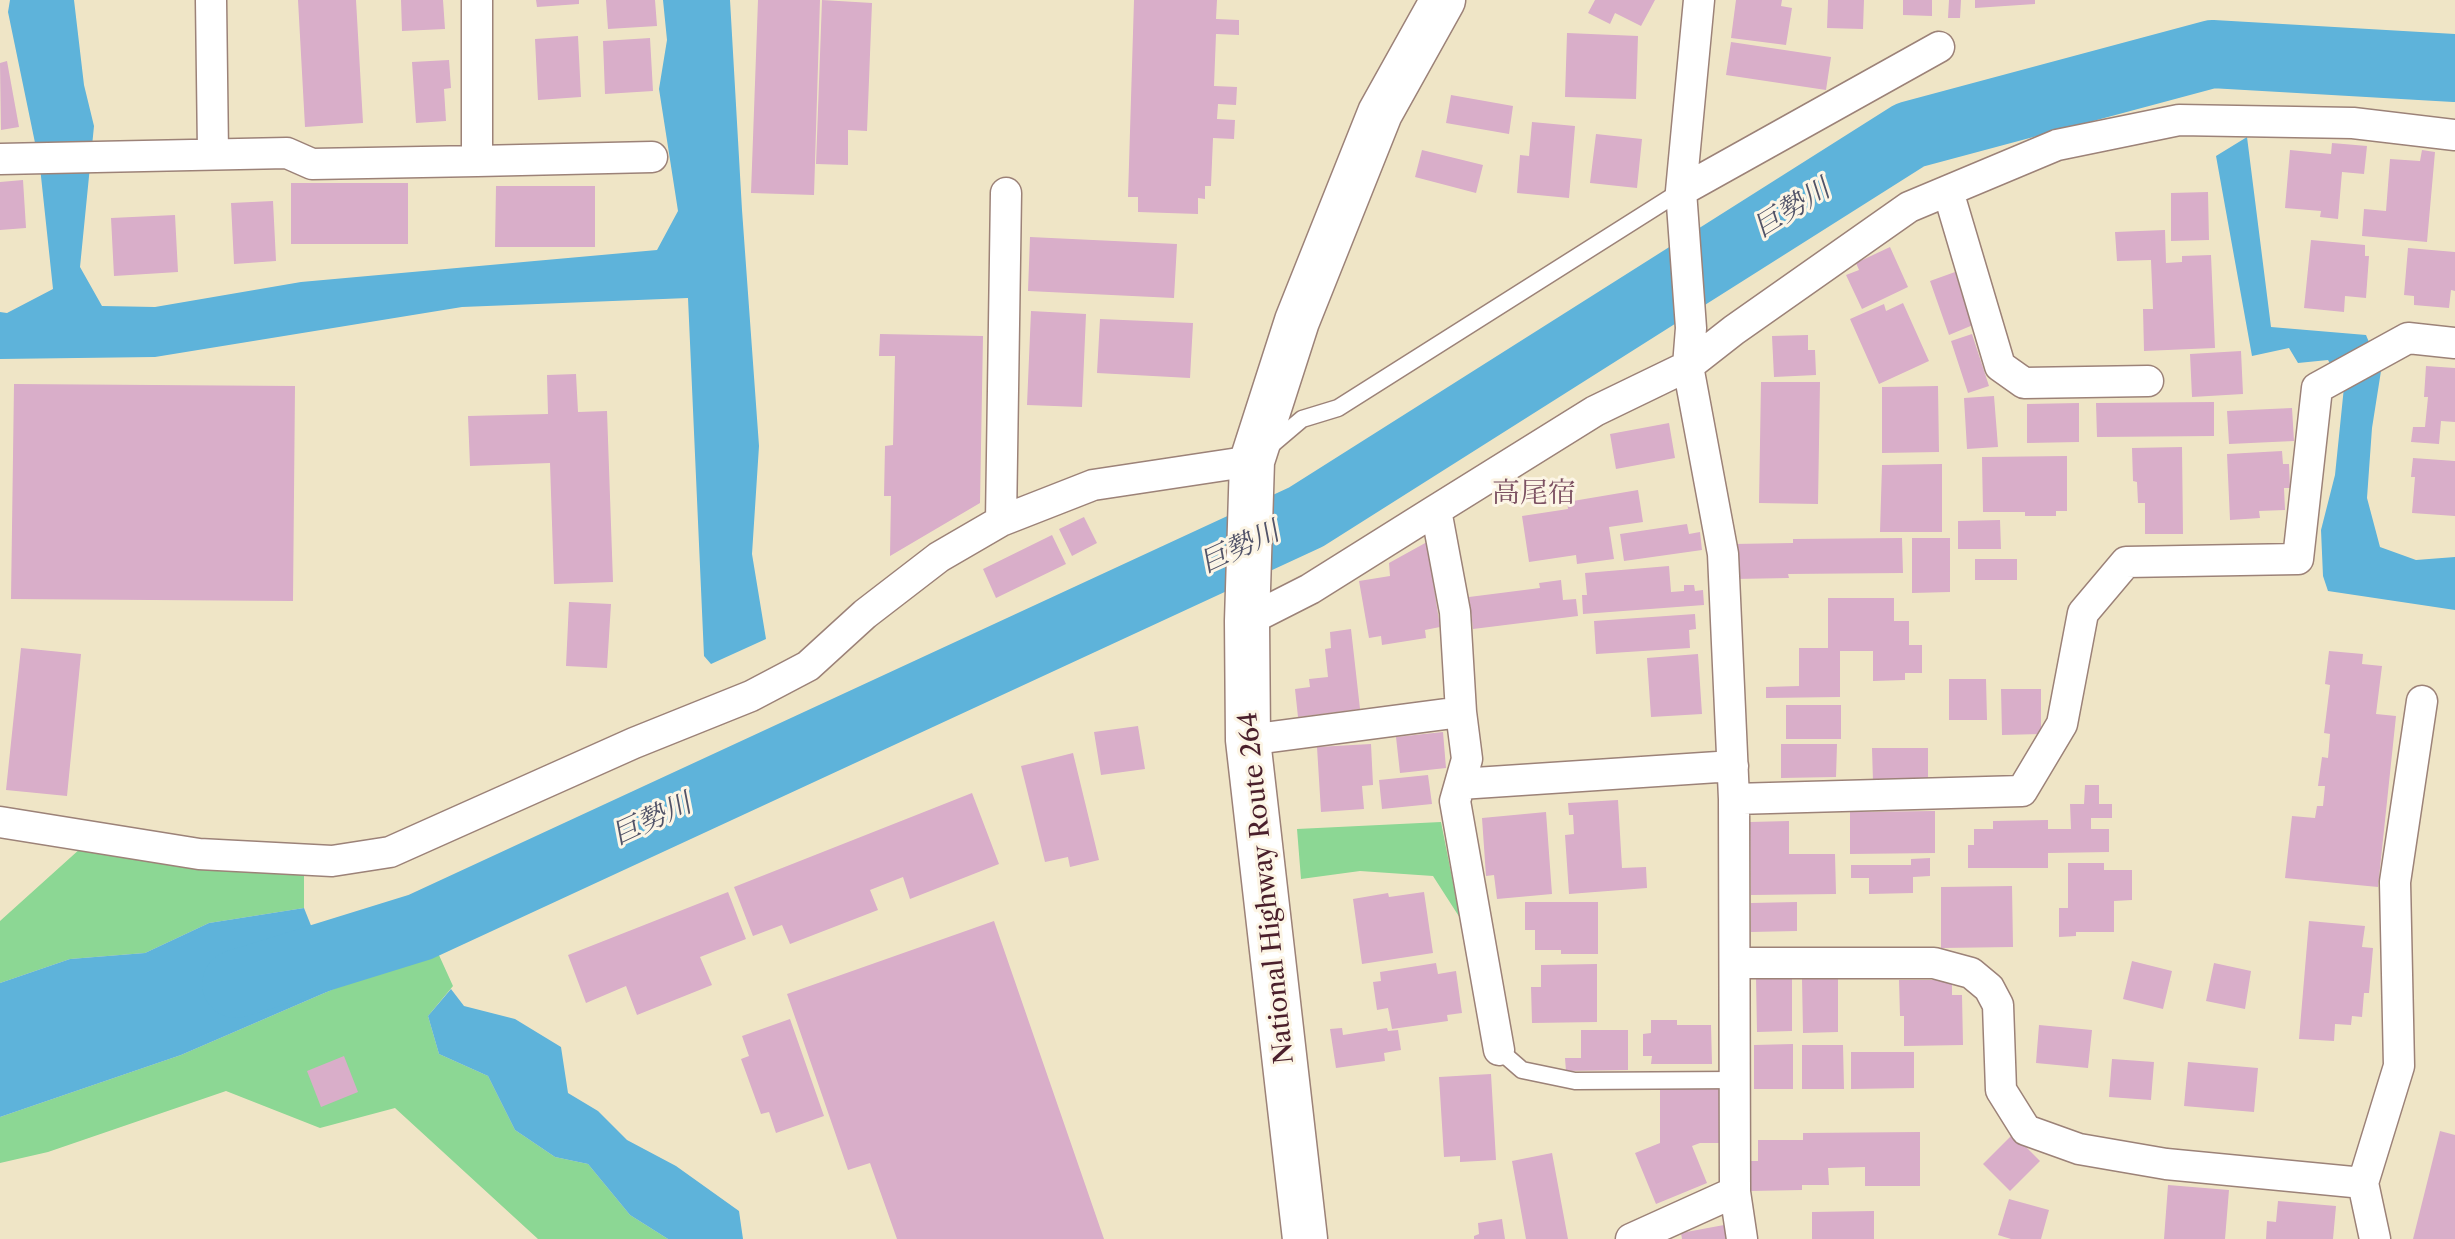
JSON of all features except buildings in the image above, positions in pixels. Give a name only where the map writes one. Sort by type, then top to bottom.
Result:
[{"type":"highway","name":"National Highway Route 264","points":[[1305,1239],[1248,740],[1252,472],[1297,321],[1380,113],[1443,0]]},
{"type":"street","points":[[211,0],[213,152]]},
{"type":"street","points":[[477,0],[477,161]]},
{"type":"street","points":[[1699,0],[1681,191],[1691,328],[1688,366],[1723,554],[1734,799],[1735,1192],[1742,1239]]},
{"type":"street","points":[[1681,191],[1939,47]]},
{"type":"street","points":[[1248,607],[1310,589],[1595,411],[1688,366],[1909,207],[2057,145],[2179,120],[2353,123],[2455,135]]},
{"type":"street","points":[[14,159],[213,152],[287,153],[312,164],[652,157]]},
{"type":"street","points":[[1948,191],[2000,366],[2024,383],[2148,381]]},
{"type":"street","points":[[1001,521],[1006,193]]},
{"type":"street","points":[[1734,799],[2022,791],[2062,724],[2083,613],[2126,562],[2298,559],[2317,388],[2408,338],[2455,343]]},
{"type":"street","points":[[0,822],[199,854],[332,861],[390,852],[634,743],[766,689],[808,666],[865,614],[939,557],[1001,521],[1093,485],[1252,472]]},
{"type":"street","points":[[1436,510],[1455,612],[1467,759],[1455,801],[1499,1050]]},
{"type":"street","points":[[2375,1239],[2363,1183],[2399,1066],[2395,882],[2422,701]]},
{"type":"street","points":[[1248,740],[1461,712]]},
{"type":"street","points":[[1460,784],[1733,766]]},
{"type":"street","points":[[1735,963],[1934,963],[1971,973],[1989,988],[1998,1005],[2001,1090],[2026,1130],[2079,1149],[2166,1164],[2363,1183]]},
{"type":"street","points":[[1631,1239],[1735,1192]]},
{"type":"lane","points":[[1252,472],[1302,419],[1338,408],[1681,191]]},
{"type":"lane","points":[[1499,1050],[1522,1070],[1575,1081],[1735,1080]]},
{"type":"green space","points":[[1441,822],[1460,918],[1433,876],[1360,871],[1301,879],[1297,829]]},
{"type":"green space","points":[[81,848],[304,874],[304,908],[209,923],[145,953],[70,959],[0,983],[0,921]]},
{"type":"green space","points":[[438,953],[453,986],[428,1016],[439,1054],[488,1076],[515,1130],[555,1157],[588,1164],[630,1215],[668,1239],[538,1239],[395,1108],[320,1128],[226,1091],[48,1152],[0,1163],[0,1117],[181,1055],[336,988]]},
{"type":"water","points":[[10,0],[74,0],[84,85],[94,126],[80,267],[102,306],[155,307],[301,282],[657,250],[678,211],[659,89],[667,40],[663,0],[730,0],[759,446],[752,554],[766,639],[711,664],[704,656],[688,298],[462,307],[155,357],[0,359],[0,312],[7,313],[53,289],[40,167],[8,12]]},
{"type":"water","points":[[2247,137],[2271,327],[2366,335],[2381,371],[2372,428],[2367,498],[2380,547],[2416,560],[2455,557],[2455,610],[2328,591],[2323,576],[2321,530],[2335,475],[2344,387],[2328,360],[2298,363],[2289,348],[2252,356],[2216,156]]},
{"type":"water","points":[[304,908],[336,988],[181,1055],[0,1117],[0,983],[70,959],[145,953],[209,923]]},
{"type":"water","points":[[451,989],[464,1006],[515,1019],[561,1047],[568,1093],[598,1111],[627,1140],[676,1166],[739,1211],[743,1239],[668,1239],[630,1215],[588,1164],[555,1157],[515,1130],[488,1076],[439,1054],[428,1016]]},
{"type":"waterway","name":"巨勢川","points":[[236,984],[420,927],[1306,517],[1910,135],[2212,54],[2455,68]]},
{"type":"district","name":"高尾宿","points":[[1534,494]]}]
